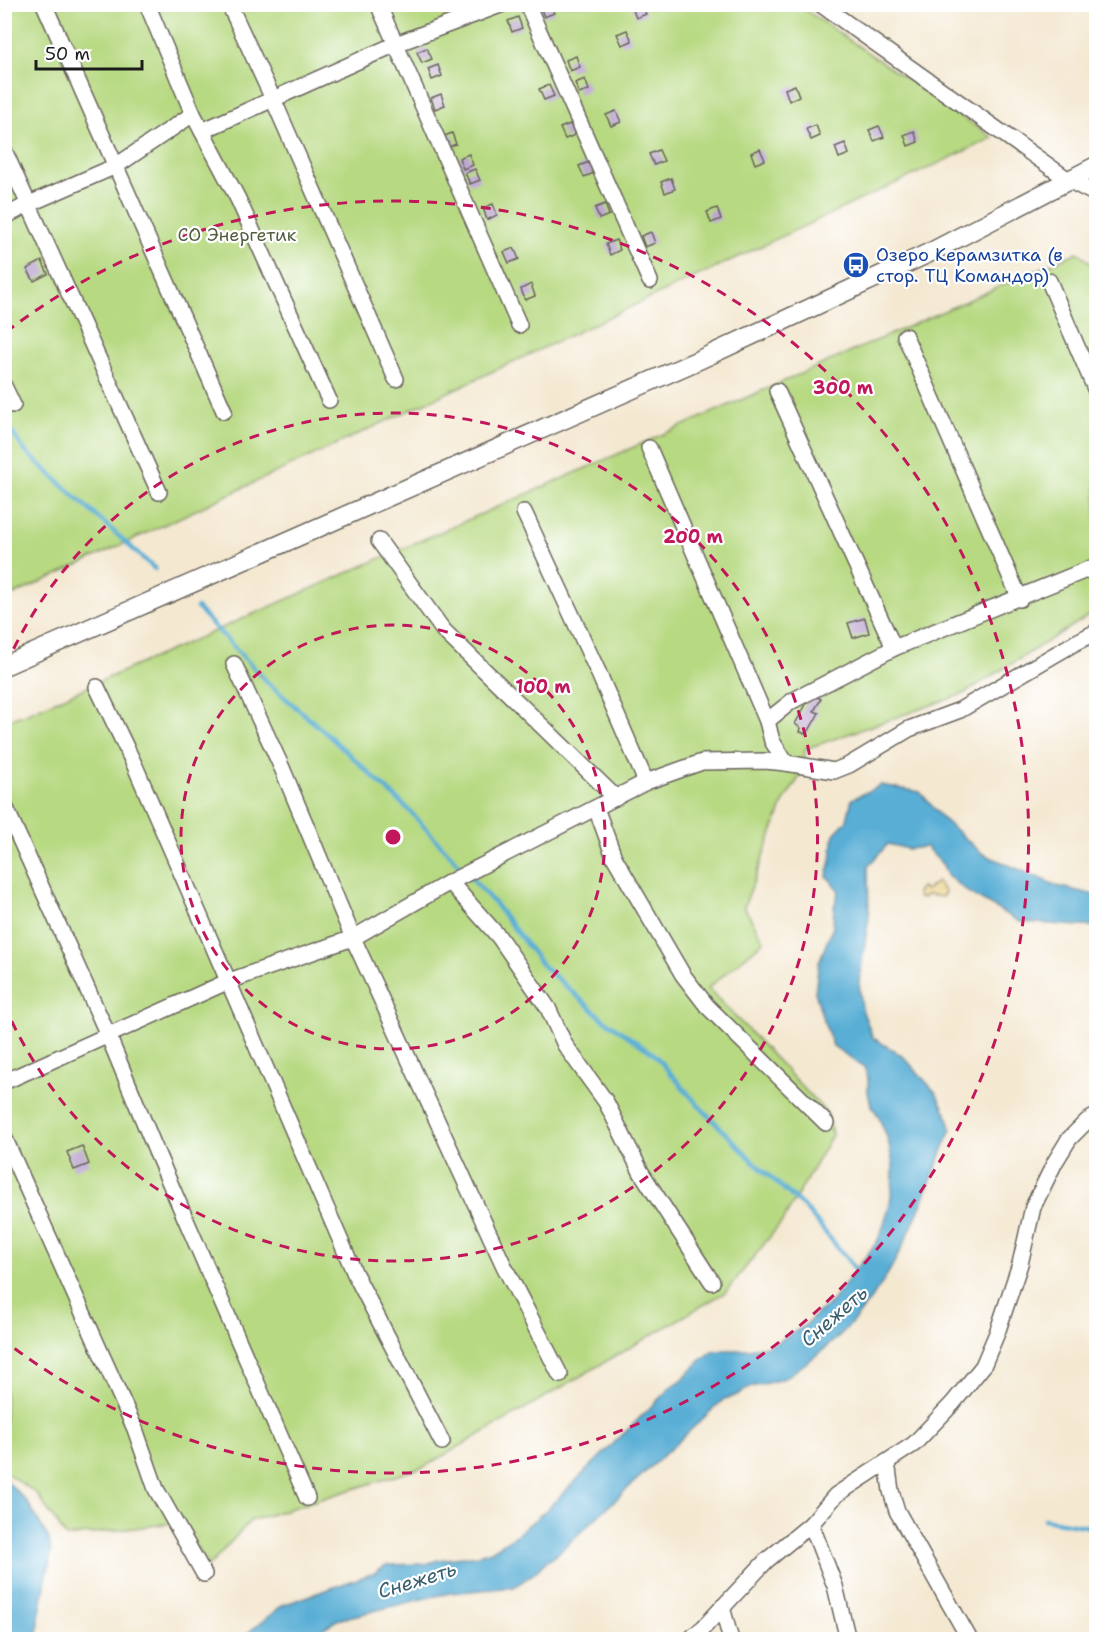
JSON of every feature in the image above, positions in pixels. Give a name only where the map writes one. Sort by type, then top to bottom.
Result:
[{"type":"main road","points":[[4,666],[701,360],[933,251],[1096,166]]},
{"type":"street","points":[[44,4],[224,411]]},
{"type":"street","points":[[147,4],[193,114],[238,199],[329,400]]},
{"type":"street","points":[[230,4],[396,379]]},
{"type":"street","points":[[378,4],[519,325]]},
{"type":"street","points":[[202,131],[396,44],[503,4]]},
{"type":"street","points":[[527,4],[650,282]]},
{"type":"street","points":[[820,4],[1070,181],[1096,194]]},
{"type":"street","points":[[4,217],[116,166],[193,114]]},
{"type":"street","points":[[4,150],[159,492]]},
{"type":"street","points":[[1049,281],[1096,391]]},
{"type":"street","points":[[905,336],[1020,598]]},
{"type":"street","points":[[4,386],[13,405]]},
{"type":"street","points":[[777,391],[894,648]]},
{"type":"street","points":[[649,448],[767,721],[772,741],[786,763]]},
{"type":"street","points":[[524,512],[646,782]]},
{"type":"street","points":[[379,541],[443,630],[616,798]]},
{"type":"street","points":[[767,721],[792,701],[894,648],[1096,566]]},
{"type":"street","points":[[4,1082],[229,981],[352,938],[450,882],[646,782],[702,762],[765,761],[834,771],[849,765],[909,729],[960,710],[1096,632]]},
{"type":"street","points":[[234,664],[282,768],[352,938],[504,1266],[560,1375]]},
{"type":"street","points":[[97,687],[135,766],[355,1274],[442,1442]]},
{"type":"street","points":[[4,804],[108,1035],[307,1498]]},
{"type":"street","points":[[596,808],[614,856],[683,975],[707,1006],[826,1123]]},
{"type":"street","points":[[450,882],[499,937],[548,1008],[565,1045],[606,1102],[641,1172],[712,1282]]},
{"type":"street","points":[[689,1640],[704,1628],[766,1561],[811,1524],[836,1495],[914,1444],[953,1403],[983,1366],[998,1333],[1020,1264],[1034,1208],[1055,1162],[1069,1140],[1096,1116]]},
{"type":"street","points":[[4,1137],[135,1429],[156,1489],[204,1574]]},
{"type":"street","points":[[887,1462],[891,1491],[897,1511],[970,1640]]},
{"type":"street","points":[[811,1524],[835,1586],[848,1640]]},
{"type":"street","points":[[722,1607],[731,1640]]},
{"type":"green space","name":"СО Энергетик","points":[[4,5],[798,5],[993,138],[5,599]]},
{"type":"green space","points":[[1078,252],[1096,268],[1096,611],[963,694],[805,749],[804,770],[784,801],[744,907],[764,941],[708,988],[828,1114],[832,1135],[784,1219],[726,1292],[424,1467],[250,1521],[209,1566],[180,1522],[66,1537],[37,1494],[5,1472],[5,721],[28,713]]},
{"type":"sand","points":[[937,882],[945,892],[942,897],[927,895],[918,898],[917,892],[921,888],[926,890]]},
{"type":"water","name":"Снежеть","points":[[881,785],[920,792],[942,818],[983,854],[1060,887],[1096,895],[1096,927],[1020,922],[969,893],[947,875],[943,865],[926,847],[908,849],[888,844],[868,866],[869,916],[859,982],[862,1009],[873,1038],[903,1056],[936,1093],[948,1117],[951,1129],[926,1194],[898,1256],[881,1285],[861,1312],[838,1337],[791,1374],[724,1399],[555,1556],[514,1587],[450,1593],[337,1620],[306,1639],[240,1639],[283,1605],[374,1573],[386,1565],[426,1564],[491,1551],[515,1536],[545,1511],[671,1387],[682,1380],[712,1352],[763,1347],[776,1343],[809,1322],[829,1305],[877,1242],[890,1204],[893,1177],[888,1140],[878,1115],[871,1105],[868,1078],[864,1067],[833,1046],[815,992],[819,962],[833,927],[834,907],[839,891],[827,876],[834,834],[847,820],[852,799]]},
{"type":"water","points":[[5,1479],[28,1503],[49,1539],[51,1552],[39,1617],[38,1639],[7,1639],[4,1625]]},
{"type":"building","points":[[551,4],[554,13],[544,17],[540,6]]},
{"type":"building","points":[[642,4],[646,14],[636,18],[632,7]]},
{"type":"building","points":[[518,17],[522,28],[512,32],[508,21]]},
{"type":"building","points":[[627,30],[632,41],[622,45],[617,34]]},
{"type":"building","points":[[427,48],[432,59],[422,63],[417,52]]},
{"type":"building","points":[[576,56],[580,67],[570,71],[566,60]]},
{"type":"building","points":[[438,65],[442,76],[432,80],[428,69]]},
{"type":"building","points":[[585,79],[589,90],[579,94],[575,83]]},
{"type":"building","points":[[549,85],[554,96],[544,100],[539,89]]},
{"type":"building","points":[[795,85],[799,96],[789,101],[785,89]]},
{"type":"building","points":[[441,94],[445,105],[435,109],[431,98]]},
{"type":"building","points":[[616,111],[621,122],[611,126],[606,115]]},
{"type":"building","points":[[570,124],[575,135],[565,139],[560,128]]},
{"type":"building","points":[[816,125],[820,136],[811,140],[806,129]]},
{"type":"building","points":[[879,126],[884,137],[874,141],[869,130]]},
{"type":"building","points":[[914,131],[918,142],[908,146],[904,135]]},
{"type":"building","points":[[452,133],[456,144],[446,148],[442,137]]},
{"type":"building","points":[[845,143],[849,154],[839,158],[835,147]]},
{"type":"building","points":[[760,149],[765,160],[755,164],[751,153]]},
{"type":"building","points":[[659,150],[664,161],[654,165],[649,154]]},
{"type":"building","points":[[469,154],[473,165],[463,169],[459,158]]},
{"type":"building","points":[[589,162],[594,173],[584,177],[579,166]]},
{"type":"building","points":[[475,169],[480,180],[470,184],[465,173]]},
{"type":"building","points":[[671,178],[675,189],[665,193],[661,182]]},
{"type":"building","points":[[493,204],[497,215],[487,220],[483,208]]},
{"type":"building","points":[[605,204],[609,215],[599,219],[595,208]]},
{"type":"building","points":[[717,208],[721,219],[711,223],[707,212]]},
{"type":"building","points":[[651,232],[655,243],[645,247],[641,236]]},
{"type":"building","points":[[616,240],[620,250],[610,255],[606,244]]},
{"type":"building","points":[[514,248],[519,259],[509,263],[504,252]]},
{"type":"building","points":[[42,261],[48,274],[34,281],[27,269]]},
{"type":"building","points":[[531,284],[535,296],[525,300],[521,289]]},
{"type":"building","points":[[865,618],[869,633],[853,638],[848,623]]},
{"type":"building","points":[[812,694],[821,699],[814,711],[819,713],[807,734],[800,732],[801,728],[795,724]]},
{"type":"building","points":[[82,1146],[89,1164],[74,1170],[67,1152]]},
{"type":"waterway","points":[[4,421],[25,451],[155,569]]},
{"type":"waterway","name":"Снежеть","points":[[197,608],[269,684],[407,808],[495,904],[543,966],[603,1019],[654,1054],[698,1105],[758,1166],[805,1208],[853,1266],[857,1276]]},
{"type":"waterway","points":[[1044,1519],[1096,1528]]},
{"type":"place","name":"Озеро Керамзитка (в стор. ТЦ Командор)","points":[[856,265]]}]
